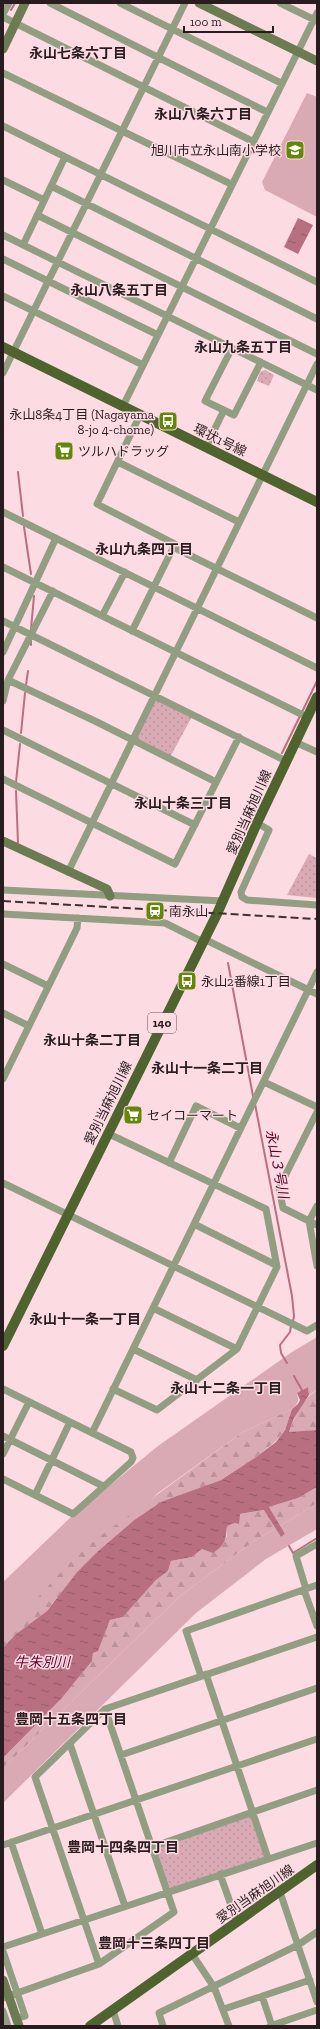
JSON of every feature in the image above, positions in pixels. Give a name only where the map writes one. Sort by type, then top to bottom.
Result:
[{"type":"main road","name":"環状1号線","points":[[3,347],[317,502]]},
{"type":"main road","name":"愛別当麻旭川線","points":[[3,1346],[107,1133],[223,902],[257,823],[295,742],[303,715],[317,697]]},
{"type":"main road","name":"愛別当麻旭川線","points":[[90,2026],[317,1865]]},
{"type":"street","points":[[3,14],[8,3]]},
{"type":"street","points":[[3,49],[25,3]]},
{"type":"street","points":[[50,3],[267,112]]},
{"type":"street","points":[[120,3],[281,83]]},
{"type":"street","points":[[3,373],[185,3]]},
{"type":"street","points":[[199,3],[317,61]]},
{"type":"street","points":[[280,3],[315,21]]},
{"type":"street","points":[[123,406],[252,141],[297,51],[315,21],[317,13]]},
{"type":"street","points":[[3,17],[252,141]]},
{"type":"street","points":[[3,73],[231,184]]},
{"type":"street","points":[[3,126],[317,282]]},
{"type":"street","points":[[23,245],[66,156]]},
{"type":"street","points":[[3,180],[44,200]]},
{"type":"street","points":[[51,186],[317,319]]},
{"type":"street","points":[[37,215],[317,354]]},
{"type":"street","points":[[3,235],[317,390]]},
{"type":"street","points":[[3,259],[158,335]]},
{"type":"street","points":[[3,296],[143,365]]},
{"type":"street","points":[[232,348],[205,401],[234,415],[261,362]]},
{"type":"street","points":[[68,872],[317,364]]},
{"type":"street","points":[[206,447],[224,410]]},
{"type":"street","points":[[132,631],[175,544],[97,504],[140,415]]},
{"type":"street","points":[[118,462],[239,522]]},
{"type":"street","points":[[3,512],[317,668]]},
{"type":"street","points":[[3,652],[16,627],[56,538]]},
{"type":"street","points":[[173,547],[317,618]]},
{"type":"street","points":[[3,567],[303,715]]},
{"type":"street","points":[[102,616],[125,572]]},
{"type":"street","points":[[3,701],[8,680],[53,591]]},
{"type":"street","points":[[3,621],[286,761]]},
{"type":"street","points":[[8,680],[132,739],[216,782]]},
{"type":"street","points":[[3,730],[195,825]]},
{"type":"street","points":[[3,780],[175,864],[239,738]]},
{"type":"street","points":[[295,742],[317,752]]},
{"type":"street","points":[[257,823],[269,830],[241,892],[242,897],[247,900],[317,905]]},
{"type":"street","points":[[3,841],[107,889],[110,896]]},
{"type":"street","points":[[3,890],[223,902]]},
{"type":"street","points":[[3,914],[165,923],[317,994]]},
{"type":"street","points":[[3,1079],[6,1064],[29,1026],[77,928],[78,918]]},
{"type":"street","points":[[3,964],[48,986]]},
{"type":"street","points":[[92,1433],[317,972]]},
{"type":"street","points":[[3,1013],[29,1026]]},
{"type":"street","points":[[264,1082],[317,1107]]},
{"type":"street","points":[[169,1163],[196,1106],[240,1128]]},
{"type":"street","points":[[317,1112],[279,1188],[283,1208],[317,1225]]},
{"type":"street","points":[[107,1133],[266,1208],[277,1267],[237,1349],[157,1410],[113,1389]]},
{"type":"street","points":[[3,1183],[307,1331],[317,1325]]},
{"type":"street","points":[[317,1206],[309,1221],[317,1266]]},
{"type":"street","points":[[194,1224],[276,1265]]},
{"type":"street","points":[[153,1308],[237,1349]]},
{"type":"street","points":[[133,1349],[197,1380]]},
{"type":"street","points":[[3,1389],[131,1452],[133,1456],[131,1462],[73,1514],[3,1479]]},
{"type":"street","points":[[3,1454],[6,1438],[29,1402]]},
{"type":"street","points":[[35,1495],[70,1422]]},
{"type":"street","points":[[6,1438],[103,1486]]},
{"type":"street","points":[[317,1544],[296,1556],[317,1626]]},
{"type":"street","points":[[268,1858],[221,1720],[186,1631],[317,1585]]},
{"type":"street","points":[[99,1964],[35,1778],[106,1709],[317,1637]]},
{"type":"street","points":[[121,1755],[317,1688]]},
{"type":"street","points":[[10,1996],[99,1964],[174,1912],[106,1709]]},
{"type":"street","points":[[3,1845],[317,1739]]},
{"type":"street","points":[[70,1744],[125,1906]]},
{"type":"street","points":[[152,1847],[317,1790]]},
{"type":"street","points":[[12,1842],[42,1934]]},
{"type":"street","points":[[3,1947],[317,1843]]},
{"type":"street","points":[[220,1874],[237,1922]]},
{"type":"street","points":[[280,1892],[316,1998]]},
{"type":"street","points":[[163,2026],[159,2013],[298,1945],[317,1932]]},
{"type":"street","points":[[3,1951],[10,1996]]},
{"type":"street","points":[[192,1954],[214,1987],[224,2009],[229,2026]]},
{"type":"street","points":[[3,1980],[10,1996],[18,2022]]},
{"type":"street","points":[[224,2009],[310,1980]]},
{"type":"street","points":[[262,1996],[271,2026],[317,2010]]},
{"type":"street","points":[[112,2010],[118,2026]]},
{"type":"street","points":[[3,2011],[8,2026]]},
{"type":"green space","points":[[307,93],[317,97],[317,217],[265,190],[262,182]]},
{"type":"green space","points":[[265,370],[274,375],[269,386],[257,381],[260,372]]},
{"type":"green space","points":[[154,696],[193,715],[170,757],[132,739]]},
{"type":"green space","points":[[309,854],[317,858],[317,898],[287,895]]},
{"type":"green space","points":[[317,1337],[317,1390],[309,1395],[308,1387],[297,1393],[298,1402],[292,1409],[243,1432],[158,1493],[3,1636],[3,1582],[70,1518],[158,1446],[292,1352]]},
{"type":"green space","points":[[317,1390],[317,1430],[289,1433],[299,1409]]},
{"type":"green space","points":[[292,1409],[285,1430],[276,1441],[256,1457],[221,1480],[192,1491],[133,1521],[97,1552],[77,1572],[47,1611],[16,1634],[3,1648],[3,1636],[70,1562],[99,1537],[243,1432]]},
{"type":"green space","points":[[317,1487],[317,1503],[280,1526],[269,1507],[298,1498]]},
{"type":"green space","points":[[317,1503],[317,1529],[266,1559],[196,1613],[3,1803],[3,1768],[180,1596],[254,1541],[276,1528],[281,1537],[285,1534],[280,1526]]},
{"type":"green space","points":[[265,1510],[276,1528],[254,1541],[180,1596],[3,1768],[3,1758],[61,1699],[92,1661],[93,1653],[98,1650],[110,1620],[123,1617],[156,1580],[168,1571],[171,1561],[192,1557],[202,1549],[227,1537],[227,1526],[235,1523],[240,1514]]},
{"type":"green space","points":[[252,1812],[268,1858],[168,1892],[152,1847]]},
{"type":"water","points":[[298,218],[313,225],[298,254],[284,247]]},
{"type":"water","name":"牛朱別川","points":[[308,1387],[309,1395],[294,1418],[289,1432],[317,1430],[317,1487],[298,1498],[269,1507],[285,1534],[281,1537],[264,1510],[240,1514],[239,1524],[235,1523],[227,1526],[224,1542],[213,1553],[202,1549],[192,1557],[171,1561],[168,1571],[156,1580],[123,1617],[110,1620],[98,1651],[93,1653],[92,1661],[61,1699],[3,1758],[3,1648],[16,1634],[47,1611],[77,1572],[97,1552],[133,1521],[161,1502],[221,1480],[276,1442],[285,1430],[292,1409],[300,1400],[297,1393]]},
{"type":"waterway","points":[[11,10],[15,3]]},
{"type":"waterway","points":[[18,472],[23,516]]},
{"type":"waterway","points":[[24,527],[31,574]]},
{"type":"waterway","points":[[31,629],[34,596]]},
{"type":"waterway","points":[[26,685],[28,671]]},
{"type":"waterway","name":"永山３号川","points":[[302,712],[317,681]]},
{"type":"waterway","points":[[21,733],[25,693]]},
{"type":"waterway","name":"永山３号川","points":[[282,753],[300,716]]},
{"type":"waterway","points":[[16,782],[20,744]]},
{"type":"waterway","points":[[16,791],[18,843]]},
{"type":"waterway","name":"永山３号川","points":[[228,963],[253,1096]]},
{"type":"waterway","name":"永山３号川","points":[[255,1104],[292,1296],[294,1316],[293,1322]]},
{"type":"waterway","name":"永山３号川","points":[[287,1363],[281,1353],[280,1345],[290,1332],[291,1326]]},
{"type":"waterway","name":"永山３号川","points":[[294,1376],[303,1392]]},
{"type":"waterway","points":[[289,1546],[293,1553],[317,1538]]},
{"type":"railway","points":[[3,901],[317,919]]},
{"type":"place","name":"旭川市立永山南小学校","points":[[295,150]]},
{"type":"place","name":"永山8条4丁目 (Nagayama 8-jo 4-chome)","points":[[168,421]]},
{"type":"place","name":"ツルハドラッグ","points":[[64,451]]},
{"type":"place","name":"南永山","points":[[155,911]]},
{"type":"place","name":"永山2番線1丁目","points":[[187,981]]},
{"type":"place","name":"セイコーマート","points":[[133,1115]]},
{"type":"district","name":"永山七条六丁目","points":[[78,53]]},
{"type":"district","name":"永山八条六丁目","points":[[203,114]]},
{"type":"district","name":"永山八条五丁目","points":[[119,290]]},
{"type":"district","name":"永山九条五丁目","points":[[243,347]]},
{"type":"district","name":"永山九条四丁目","points":[[144,549]]},
{"type":"district","name":"永山十条三丁目","points":[[183,803]]},
{"type":"district","name":"永山十条二丁目","points":[[92,1040]]},
{"type":"district","name":"永山十一条二丁目","points":[[207,1068]]},
{"type":"district","name":"永山十一条一丁目","points":[[85,1319]]},
{"type":"district","name":"永山十二条一丁目","points":[[226,1388]]},
{"type":"district","name":"豊岡十五条四丁目","points":[[71,1719]]},
{"type":"district","name":"豊岡十四条四丁目","points":[[123,1847]]},
{"type":"district","name":"豊岡十三条四丁目","points":[[154,1943]]}]
